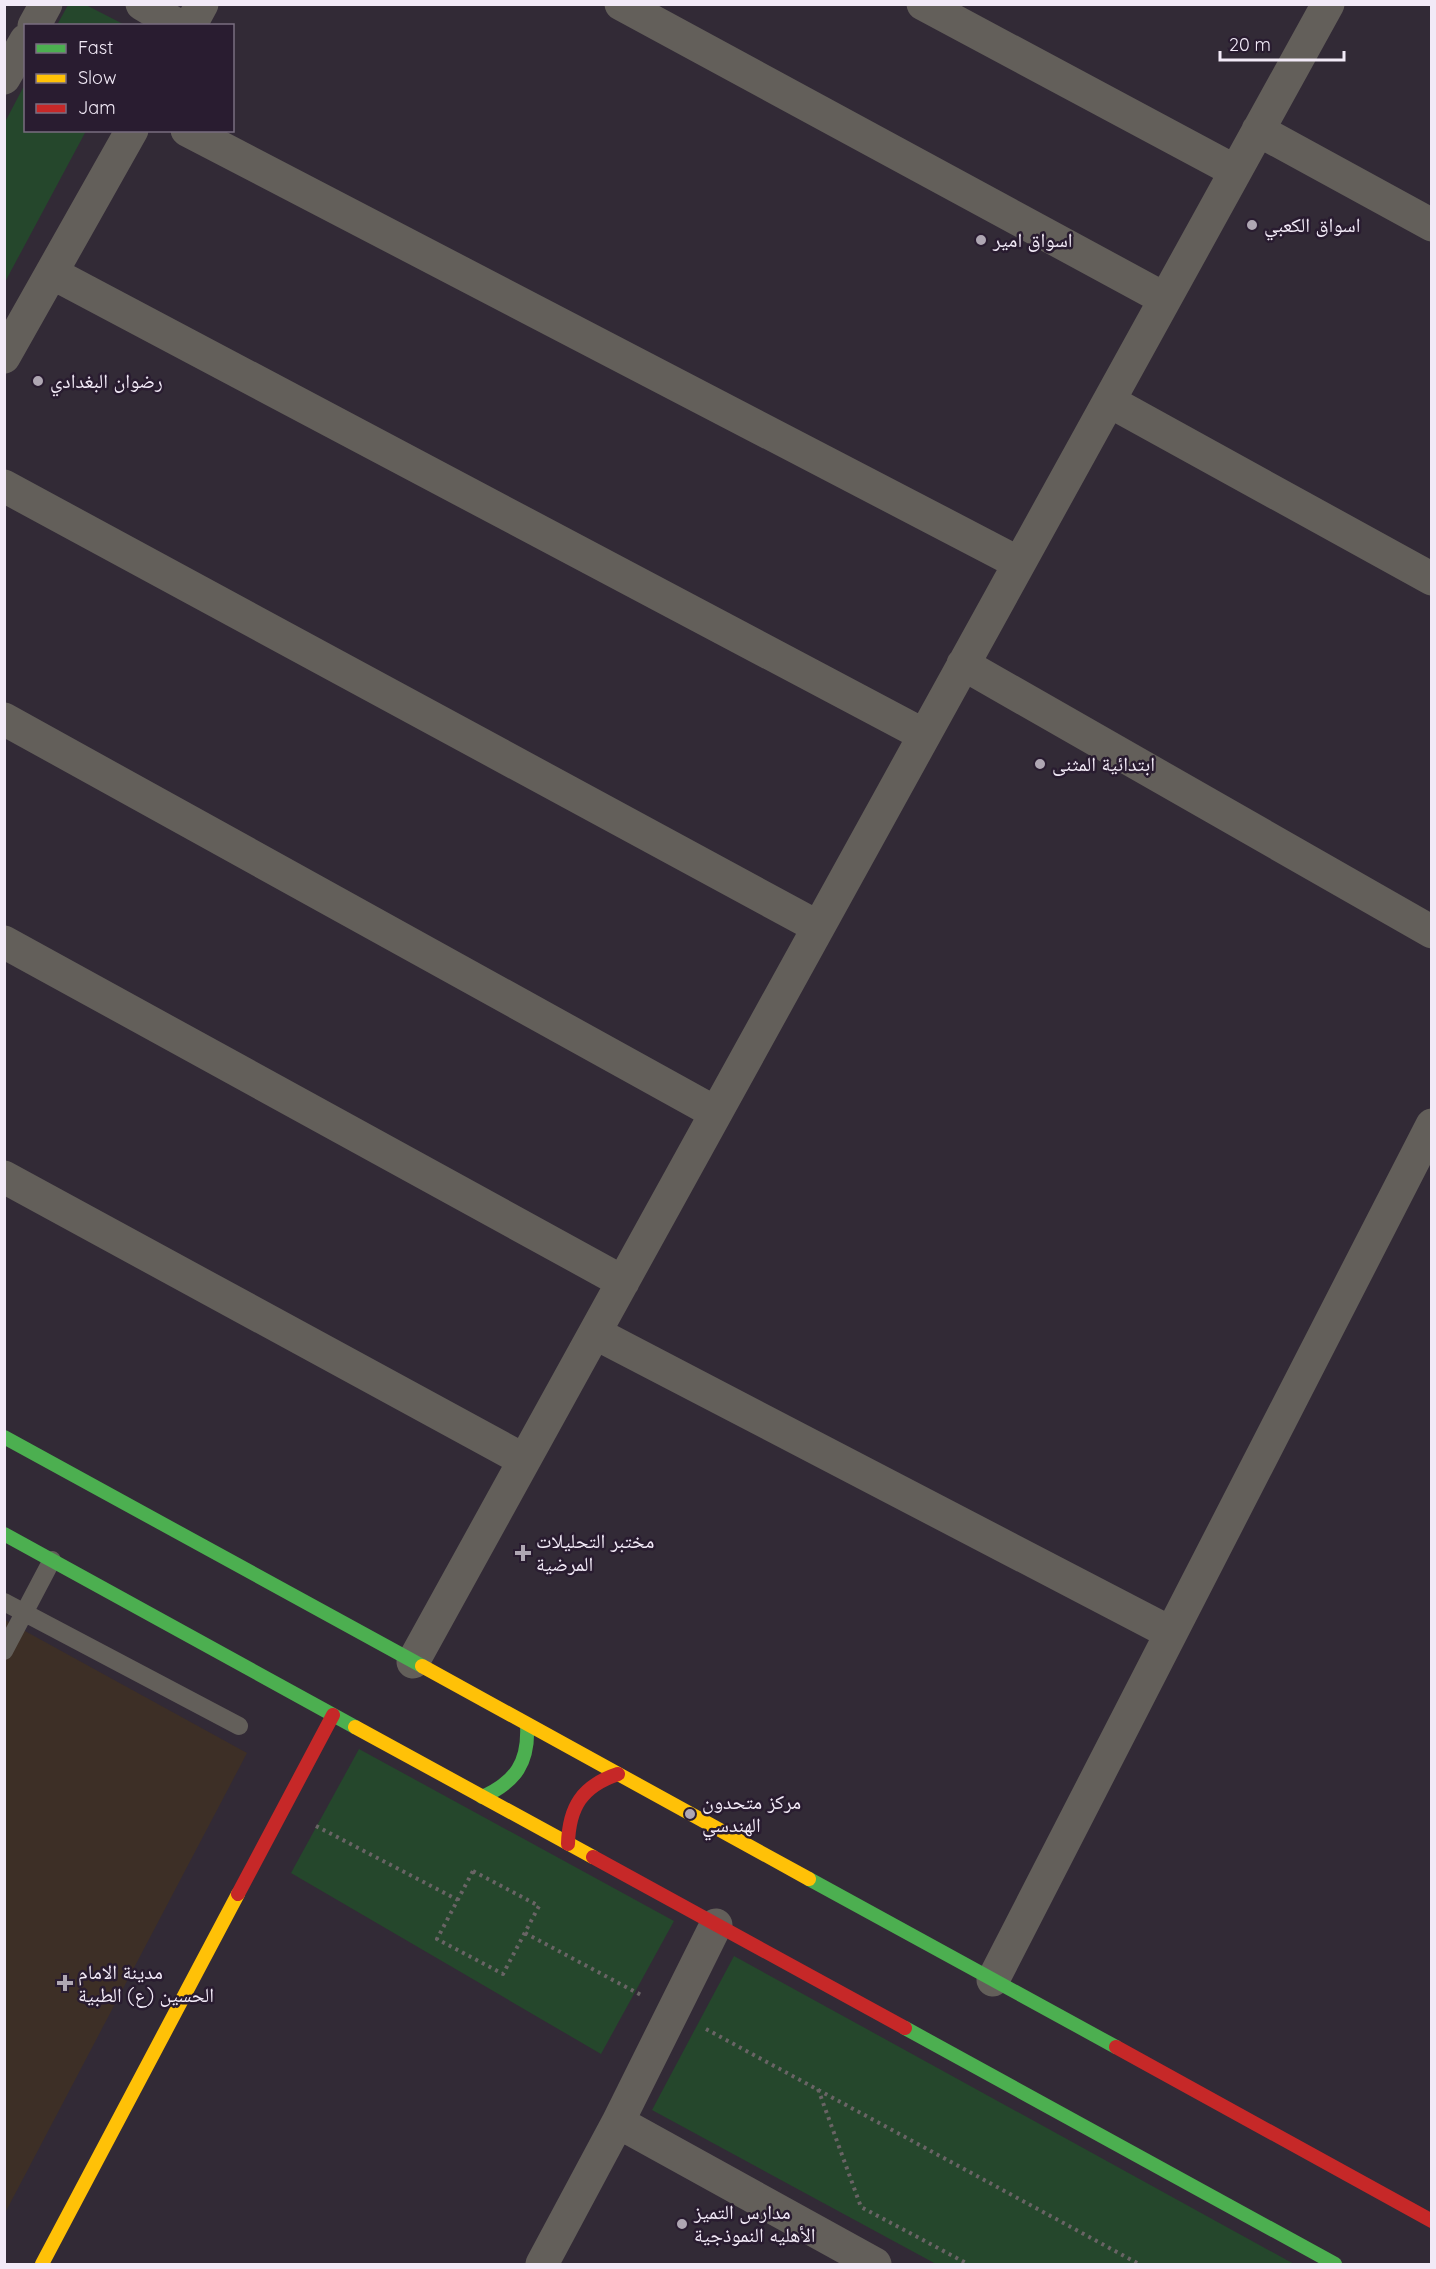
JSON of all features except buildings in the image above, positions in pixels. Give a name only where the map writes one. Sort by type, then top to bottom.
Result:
[{"type":"street","points":[[35,24],[46,4]]},
{"type":"street","points":[[142,4],[176,24]]},
{"type":"street","points":[[191,24],[202,4]]},
{"type":"street","points":[[621,4],[1165,299]]},
{"type":"street","points":[[922,4],[1235,171]]},
{"type":"street","points":[[413,1662],[1328,4]]},
{"type":"street","points":[[1258,130],[1431,225]]},
{"type":"street","points":[[4,357],[131,132]]},
{"type":"street","points":[[191,132],[1019,563]]},
{"type":"street","points":[[52,273],[924,735]]},
{"type":"street","points":[[1109,401],[1431,579]]},
{"type":"street","points":[[4,486],[819,927]]},
{"type":"street","points":[[963,664],[1431,932]]},
{"type":"street","points":[[4,719],[716,1113]]},
{"type":"street","points":[[4,942],[623,1282]]},
{"type":"street","points":[[993,1980],[1431,1125]]},
{"type":"street","points":[[4,1177],[524,1460]]},
{"type":"street","points":[[595,1333],[1171,1633]]},
{"type":"street","points":[[4,1437],[1431,2221]]},
{"type":"street","points":[[4,1534],[1335,2265]]},
{"type":"street","points":[[42,2265],[333,1715]]},
{"type":"street","points":[[482,1797],[500,1790],[514,1778],[524,1762],[529,1744],[527,1725]]},
{"type":"street","points":[[568,1844],[567,1825],[573,1807],[584,1791],[600,1780],[618,1774]]},
{"type":"street","points":[[542,2265],[618,2122],[716,1925]]},
{"type":"street","points":[[618,2122],[875,2265]]},
{"type":"lane","points":[[4,1651],[52,1560]]},
{"type":"lane","points":[[4,1602],[239,1726]]},
{"type":"path","points":[[284,1809],[458,1900]]},
{"type":"path","points":[[473,1871],[539,1906],[525,1934],[502,1974],[437,1939],[473,1871]]},
{"type":"path","points":[[525,1934],[818,2088],[1139,2265]]},
{"type":"path","points":[[818,2088],[861,2207],[968,2265]]},
{"type":"shaded area","name":"مدينة الامام الحسين (ع) الطبية","points":[[5,1620],[247,1753],[5,2213]]},
{"type":"green space","points":[[68,5],[86,5],[123,24],[58,24]]},
{"type":"green space","points":[[24,86],[24,132],[85,132],[5,282],[5,122]]},
{"type":"green space","points":[[359,1749],[674,1921],[601,2054],[291,1873]]},
{"type":"green space","points":[[734,1956],[1294,2264],[936,2264],[652,2110]]},
{"type":"traffic: fast","points":[[4,1437],[422,1666]]},
{"type":"traffic: fast","points":[[4,1534],[355,1727]]},
{"type":"traffic: fast","points":[[482,1797],[504,1785],[518,1769],[526,1750],[527,1725]]},
{"type":"traffic: fast","points":[[809,1879],[1116,2047]]},
{"type":"traffic: fast","points":[[905,2028],[1335,2264]]},
{"type":"traffic: slow","points":[[422,1666],[809,1879]]},
{"type":"traffic: slow","points":[[355,1727],[593,1857]]},
{"type":"traffic: slow","points":[[42,2264],[238,1894]]},
{"type":"traffic: jam","points":[[238,1894],[333,1715]]},
{"type":"traffic: jam","points":[[568,1844],[571,1819],[580,1800],[595,1785],[618,1774]]},
{"type":"traffic: jam","points":[[593,1857],[905,2028]]},
{"type":"traffic: jam","points":[[1116,2047],[1432,2221]]},
{"type":"place","name":"اسواق الكعبي","points":[[1252,225]]},
{"type":"place","name":"اسواق امير","points":[[981,240]]},
{"type":"place","name":"رضوان البغدادي","points":[[38,381]]},
{"type":"place","name":"ابتدائية المثنى","points":[[1040,764]]},
{"type":"place","name":"مختبر التحليلات المرضية","points":[[523,1553]]},
{"type":"place","name":"مركز متحدون الهندسي","points":[[690,1814]]},
{"type":"place","name":"مدينة الامام الحسين (ع) الطبية","points":[[65,1983]]},
{"type":"place","name":"مدارس التميز الأهليه النموذجية","points":[[682,2224]]}]
